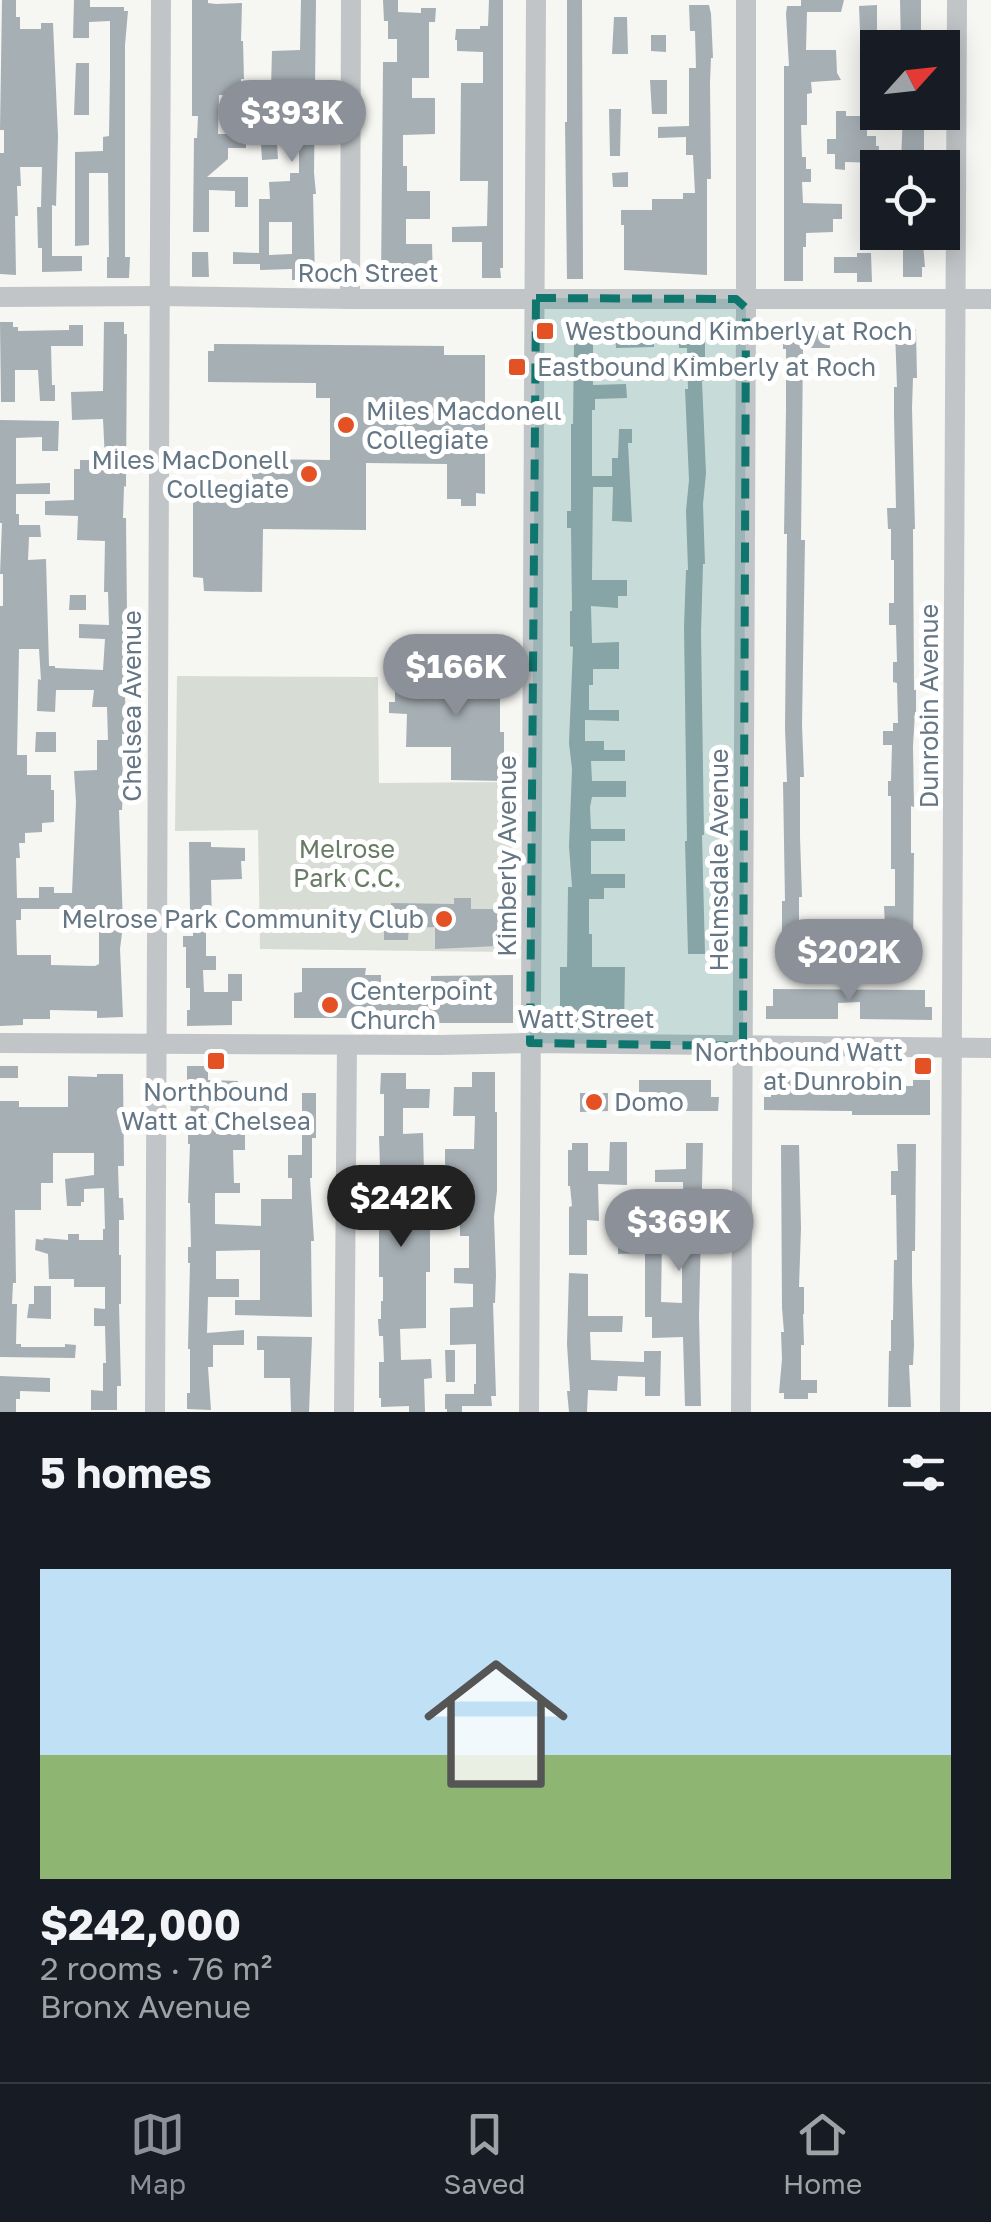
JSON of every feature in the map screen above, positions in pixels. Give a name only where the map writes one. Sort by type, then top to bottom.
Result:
[{"type":"street","name":"Chelsea Avenue","points":[[154,1412],[161,0]]},
{"type":"street","points":[[350,299],[351,0]]},
{"type":"street","name":"Kimberly Avenue","points":[[529,1412],[536,0]]},
{"type":"street","name":"Helmsdale Avenue","points":[[740,1412],[746,0]]},
{"type":"street","name":"Dunrobin Avenue","points":[[950,1412],[957,0]]},
{"type":"street","name":"Roch Street","points":[[0,297],[991,300]]},
{"type":"street","name":"Watt Street","points":[[0,1042],[991,1048]]},
{"type":"street","points":[[344,1412],[346,1045]]},
{"type":"highlighted area","points":[[536,298],[736,299],[746,308],[743,1046],[530,1043]]},
{"type":"green space","name":"Melrose Park C.C.","points":[[177,676],[378,677],[379,783],[512,782],[511,952],[260,949],[258,830],[175,831]]},
{"type":"building","points":[[2,0],[16,0],[20,29],[41,29],[41,23],[53,23],[58,136],[52,256],[82,256],[82,271],[42,272],[37,207],[41,207],[42,167],[20,167],[15,216],[16,275],[0,274],[0,153],[4,153],[4,130],[0,130]]},
{"type":"building","points":[[74,0],[90,0],[90,7],[124,7],[128,11],[125,257],[130,257],[129,278],[107,278],[108,173],[89,173],[89,245],[75,246],[75,152],[103,151],[103,137],[109,136],[110,21],[89,22],[89,38],[73,38]]},
{"type":"building","points":[[192,0],[242,3],[241,96],[219,95],[218,134],[246,134],[246,148],[228,148],[228,159],[207,177],[248,177],[248,207],[235,207],[235,191],[209,190],[209,232],[193,232],[194,138],[198,116],[192,116]]},
{"type":"building","points":[[301,0],[316,0],[315,279],[292,280],[292,269],[260,270],[260,264],[233,264],[233,252],[259,253],[259,199],[270,199],[269,182],[290,181],[290,173],[299,173],[299,101],[264,101],[264,88],[271,88],[272,51],[300,50]],"holes":[[[269,222],[292,222],[292,254],[269,255]]]},
{"type":"building","points":[[383,0],[398,0],[398,12],[421,13],[421,8],[436,8],[435,22],[429,22],[429,78],[412,78],[412,98],[435,98],[435,134],[403,135],[407,191],[430,191],[430,219],[406,219],[406,244],[432,244],[433,279],[381,281],[383,62],[397,62],[397,39],[388,39]]},
{"type":"building","points":[[489,0],[503,0],[501,278],[482,278],[482,242],[452,242],[452,227],[487,226],[488,181],[460,181],[461,83],[483,83],[483,52],[457,51],[455,40],[456,29],[488,26]]},
{"type":"building","points":[[567,0],[582,0],[583,279],[567,279]]},
{"type":"building","points":[[801,0],[844,0],[841,12],[807,12],[806,50],[836,50],[841,80],[811,82],[807,125],[801,125],[802,157],[806,157],[806,169],[811,169],[811,182],[802,182],[803,203],[842,204],[842,219],[833,219],[833,232],[806,233],[803,281],[784,281],[784,66],[789,66],[786,14],[787,6],[801,6]]},
{"type":"building","points":[[900,0],[921,0],[921,30],[901,30]]},
{"type":"building","points":[[689,5],[709,5],[711,14],[707,275],[624,270],[621,210],[652,210],[652,199],[683,199],[683,193],[695,193],[693,155],[686,155],[686,137],[658,138],[658,127],[689,126],[689,68],[696,68],[695,31],[690,31]]},
{"type":"building","points":[[877,5],[877,30],[860,30],[859,6]]},
{"type":"building","points":[[614,17],[627,17],[628,54],[612,54]]},
{"type":"building","points":[[651,35],[666,35],[666,52],[651,51]]},
{"type":"building","points":[[76,63],[89,63],[89,115],[74,115]]},
{"type":"building","points":[[650,80],[667,80],[667,114],[652,114]]},
{"type":"building","points":[[609,109],[621,109],[620,156],[610,156]]},
{"type":"building","points":[[836,111],[846,111],[846,116],[860,116],[860,130],[867,130],[867,136],[876,136],[879,150],[860,150],[860,162],[845,162],[845,170],[835,169],[835,154],[827,154],[827,139],[836,139]]},
{"type":"building","points":[[902,130],[924,130],[924,150],[902,150]]},
{"type":"building","points":[[277,143],[278,159],[262,160],[261,144]]},
{"type":"building","points":[[628,172],[628,187],[613,187],[612,173]]},
{"type":"building","points":[[903,250],[924,250],[922,277],[903,277]]},
{"type":"building","points":[[192,252],[208,252],[209,277],[192,277]]},
{"type":"building","points":[[857,253],[871,253],[872,282],[857,282],[857,273],[834,273],[834,257],[857,257]]},
{"type":"building","points":[[0,322],[13,322],[18,331],[69,330],[69,325],[83,325],[83,346],[51,346],[55,401],[40,401],[38,370],[15,370],[15,402],[1,402]]},
{"type":"building","points":[[104,322],[124,322],[126,734],[122,734],[123,788],[119,810],[123,1017],[97,1018],[97,1011],[50,1010],[50,1019],[23,1019],[23,1025],[0,1026],[0,420],[59,421],[58,451],[42,451],[42,437],[16,438],[16,484],[50,483],[50,494],[16,494],[16,514],[19,525],[40,525],[41,537],[29,537],[28,560],[46,559],[49,666],[103,670],[105,639],[79,638],[79,624],[109,625],[108,592],[104,592],[105,541],[77,540],[78,516],[45,515],[45,501],[74,500],[74,469],[80,469],[80,460],[105,460],[103,419],[72,420],[71,392],[103,391]],"holes":[[[19,649],[39,649],[37,711],[55,712],[56,690],[94,690],[92,707],[107,707],[108,740],[97,740],[97,770],[74,771],[72,893],[54,893],[54,887],[39,887],[39,898],[17,898],[16,858],[20,858],[19,843],[25,843],[25,833],[42,832],[42,823],[54,822],[54,790],[51,775],[27,775],[27,755],[17,755]],[[21,909],[104,909],[99,964],[51,965],[51,955],[17,955],[16,920],[21,920]]]},
{"type":"building","points":[[572,327],[593,327],[593,385],[626,384],[627,398],[595,399],[592,476],[612,476],[612,458],[618,458],[619,429],[632,429],[632,443],[628,443],[632,522],[612,521],[613,487],[593,487],[592,580],[627,580],[627,596],[618,596],[618,608],[591,606],[592,643],[619,642],[619,669],[593,669],[589,710],[619,710],[619,721],[585,720],[585,741],[604,741],[604,750],[625,750],[625,761],[591,761],[592,781],[626,781],[626,797],[592,797],[590,807],[591,829],[625,829],[625,841],[591,841],[591,874],[625,874],[625,888],[604,888],[604,899],[589,899],[592,967],[625,967],[624,1030],[560,1030],[560,967],[567,967],[568,887],[572,887],[569,743],[573,647],[571,528],[567,528],[567,511],[571,511]]},
{"type":"building","points":[[829,329],[830,348],[803,348],[802,897],[799,954],[782,954],[783,782],[787,782],[783,330]]},
{"type":"building","points":[[895,329],[916,329],[917,378],[913,378],[912,408],[916,690],[914,807],[911,806],[913,953],[895,953],[894,927],[885,927],[884,906],[895,906],[888,796],[892,745],[883,745],[883,731],[893,731],[893,723],[898,723],[897,683],[893,682],[896,625],[889,625],[889,603],[894,603],[894,560],[887,508],[896,508]]},
{"type":"building","points":[[679,330],[705,330],[705,564],[701,633],[705,954],[688,954],[684,627],[688,570],[688,389],[687,348],[679,348]]},
{"type":"building","points":[[615,332],[654,333],[654,347],[616,348]]},
{"type":"building","name":"Miles MacDonell Collegiate","points":[[214,344],[444,346],[444,355],[485,355],[485,494],[476,493],[476,506],[461,506],[461,499],[447,499],[447,464],[366,463],[366,530],[263,529],[262,592],[204,591],[203,578],[193,577],[193,500],[230,500],[230,484],[252,485],[252,459],[330,460],[330,398],[316,398],[316,383],[208,382],[208,351],[214,351]]},
{"type":"building","points":[[70,595],[86,595],[86,610],[69,610]]},
{"type":"building","points":[[482,659],[504,659],[504,674],[500,674],[500,732],[504,732],[504,781],[451,780],[451,747],[406,747],[407,714],[389,713],[389,702],[395,702],[395,673],[447,673],[447,680],[473,680],[474,673],[482,673]]},
{"type":"building","points":[[36,732],[56,732],[56,752],[35,752]]},
{"type":"building","points":[[189,842],[245,848],[242,879],[211,880],[212,923],[206,923],[206,956],[216,956],[216,970],[203,970],[204,992],[228,992],[228,974],[242,974],[242,1001],[232,1001],[232,1025],[187,1026],[190,988],[186,988],[183,936],[193,936]]},
{"type":"building","name":"Melrose Park Community Club","points":[[454,898],[471,898],[471,909],[498,909],[498,946],[435,949],[435,927],[409,928],[408,940],[384,940],[384,928],[390,928],[391,903],[454,904]]},
{"type":"building","points":[[302,968],[366,968],[365,975],[381,975],[381,988],[431,988],[431,976],[513,975],[513,1023],[431,1023],[431,1018],[294,1018],[294,993],[302,992]]},
{"type":"building","points":[[773,989],[925,990],[925,1007],[932,1007],[932,1020],[860,1019],[860,1002],[838,1003],[838,1019],[766,1019],[766,1006],[773,1006]]},
{"type":"building","points":[[0,1066],[18,1066],[18,1078],[0,1078]]},
{"type":"building","points":[[187,1066],[208,1066],[208,1080],[238,1081],[238,1091],[209,1090],[209,1127],[216,1127],[216,1134],[245,1134],[245,1150],[233,1150],[234,1183],[240,1183],[240,1193],[215,1193],[215,1224],[261,1226],[261,1199],[292,1199],[288,1155],[302,1155],[302,1093],[316,1093],[316,1138],[312,1138],[310,1178],[314,1241],[312,1317],[235,1315],[235,1300],[260,1300],[260,1250],[216,1251],[216,1279],[239,1279],[239,1297],[208,1297],[207,1333],[244,1330],[244,1345],[213,1345],[213,1367],[208,1367],[211,1410],[187,1409],[191,1127]]},
{"type":"building","points":[[472,1072],[495,1072],[496,1396],[491,1396],[492,1406],[462,1406],[462,1412],[447,1412],[445,1394],[474,1394],[476,1384],[476,1344],[450,1345],[450,1308],[473,1307],[473,1284],[454,1283],[454,1268],[469,1268],[469,1236],[460,1236],[460,1211],[449,1210],[451,1173],[445,1173],[445,1149],[474,1149],[475,1116],[453,1116],[454,1087],[472,1087]]},
{"type":"building","points":[[381,1073],[406,1073],[406,1089],[430,1089],[429,1108],[403,1108],[403,1134],[423,1133],[424,1173],[401,1173],[402,1192],[398,1192],[398,1226],[430,1225],[426,1328],[400,1329],[401,1360],[431,1359],[432,1378],[424,1379],[425,1412],[409,1412],[409,1406],[381,1407],[379,1398],[379,1362],[384,1362],[378,1319],[383,1301],[383,1277],[379,1277],[379,1136],[384,1136]]},
{"type":"building","points":[[123,1074],[124,1166],[118,1166],[124,1220],[119,1220],[121,1386],[117,1386],[117,1410],[91,1410],[91,1390],[103,1391],[105,1326],[94,1326],[94,1308],[105,1309],[105,1287],[74,1287],[74,1279],[49,1279],[48,1254],[35,1250],[36,1239],[68,1240],[68,1234],[79,1234],[79,1240],[103,1240],[104,1188],[84,1189],[81,1206],[67,1206],[65,1179],[94,1175],[94,1153],[53,1153],[53,1183],[41,1183],[41,1210],[15,1210],[16,1283],[12,1304],[17,1304],[16,1344],[76,1345],[75,1358],[0,1357],[0,1101],[19,1101],[19,1107],[68,1107],[68,1076]]},
{"type":"building","points":[[639,1080],[711,1080],[711,1097],[719,1097],[718,1111],[645,1111],[646,1092],[639,1092]]},
{"type":"building","points":[[771,1080],[864,1080],[864,1086],[913,1086],[913,1080],[930,1080],[930,1115],[764,1110],[764,1097],[771,1097]]},
{"type":"building","name":"Domo","points":[[580,1093],[608,1093],[608,1111],[580,1112]]},
{"type":"building","points":[[610,1142],[627,1142],[627,1185],[598,1184],[599,1221],[587,1220],[587,1255],[569,1255],[572,1206],[568,1150],[572,1150],[572,1143],[588,1143],[588,1171],[609,1171]]},
{"type":"building","points":[[686,1143],[703,1143],[701,1406],[685,1406],[683,1337],[652,1338],[652,1317],[645,1317],[645,1253],[618,1254],[618,1242],[662,1240],[661,1302],[682,1303],[682,1240],[690,1240],[690,1223],[684,1223],[683,1182],[655,1182],[655,1170],[686,1169]]},
{"type":"building","points":[[897,1144],[916,1144],[911,1407],[888,1407],[897,1260],[896,1195],[891,1195],[891,1171],[898,1171]]},
{"type":"building","points":[[781,1145],[799,1145],[799,1287],[804,1287],[801,1380],[817,1380],[817,1393],[808,1393],[808,1399],[784,1399],[784,1393],[779,1393],[784,1332]]},
{"type":"building","points":[[619,1208],[662,1209],[662,1223],[619,1222]]},
{"type":"building","points":[[569,1273],[588,1274],[588,1316],[623,1316],[622,1332],[590,1332],[591,1360],[644,1362],[644,1351],[661,1351],[660,1396],[645,1396],[645,1377],[618,1376],[617,1391],[588,1390],[587,1412],[569,1412]]},
{"type":"building","points":[[34,1286],[51,1286],[51,1319],[27,1318],[29,1304],[34,1304]]},
{"type":"building","points":[[257,1336],[312,1337],[309,1412],[291,1412],[290,1378],[264,1378],[264,1350],[257,1350]]},
{"type":"building","points":[[445,1350],[455,1350],[455,1382],[446,1382]]},
{"type":"building","points":[[0,1376],[50,1378],[50,1392],[20,1391],[16,1412],[0,1412]]},
{"type":"place","name":"Westbound Kimberly at Roch","points":[[545,331]]},
{"type":"place","name":"Eastbound Kimberly at Roch","points":[[517,367]]},
{"type":"place","name":"Miles Macdonell Collegiate","points":[[346,425]]},
{"type":"place","name":"Miles MacDonell Collegiate","points":[[309,474]]},
{"type":"place","name":"Melrose Park Community Club","points":[[444,919]]},
{"type":"place","name":"Centerpoint Church","points":[[330,1005]]},
{"type":"place","name":"Northbound Watt at Chelsea","points":[[216,1061]]},
{"type":"place","name":"Northbound Watt at Dunrobin","points":[[923,1066]]},
{"type":"place","name":"Domo","points":[[594,1102]]}]
